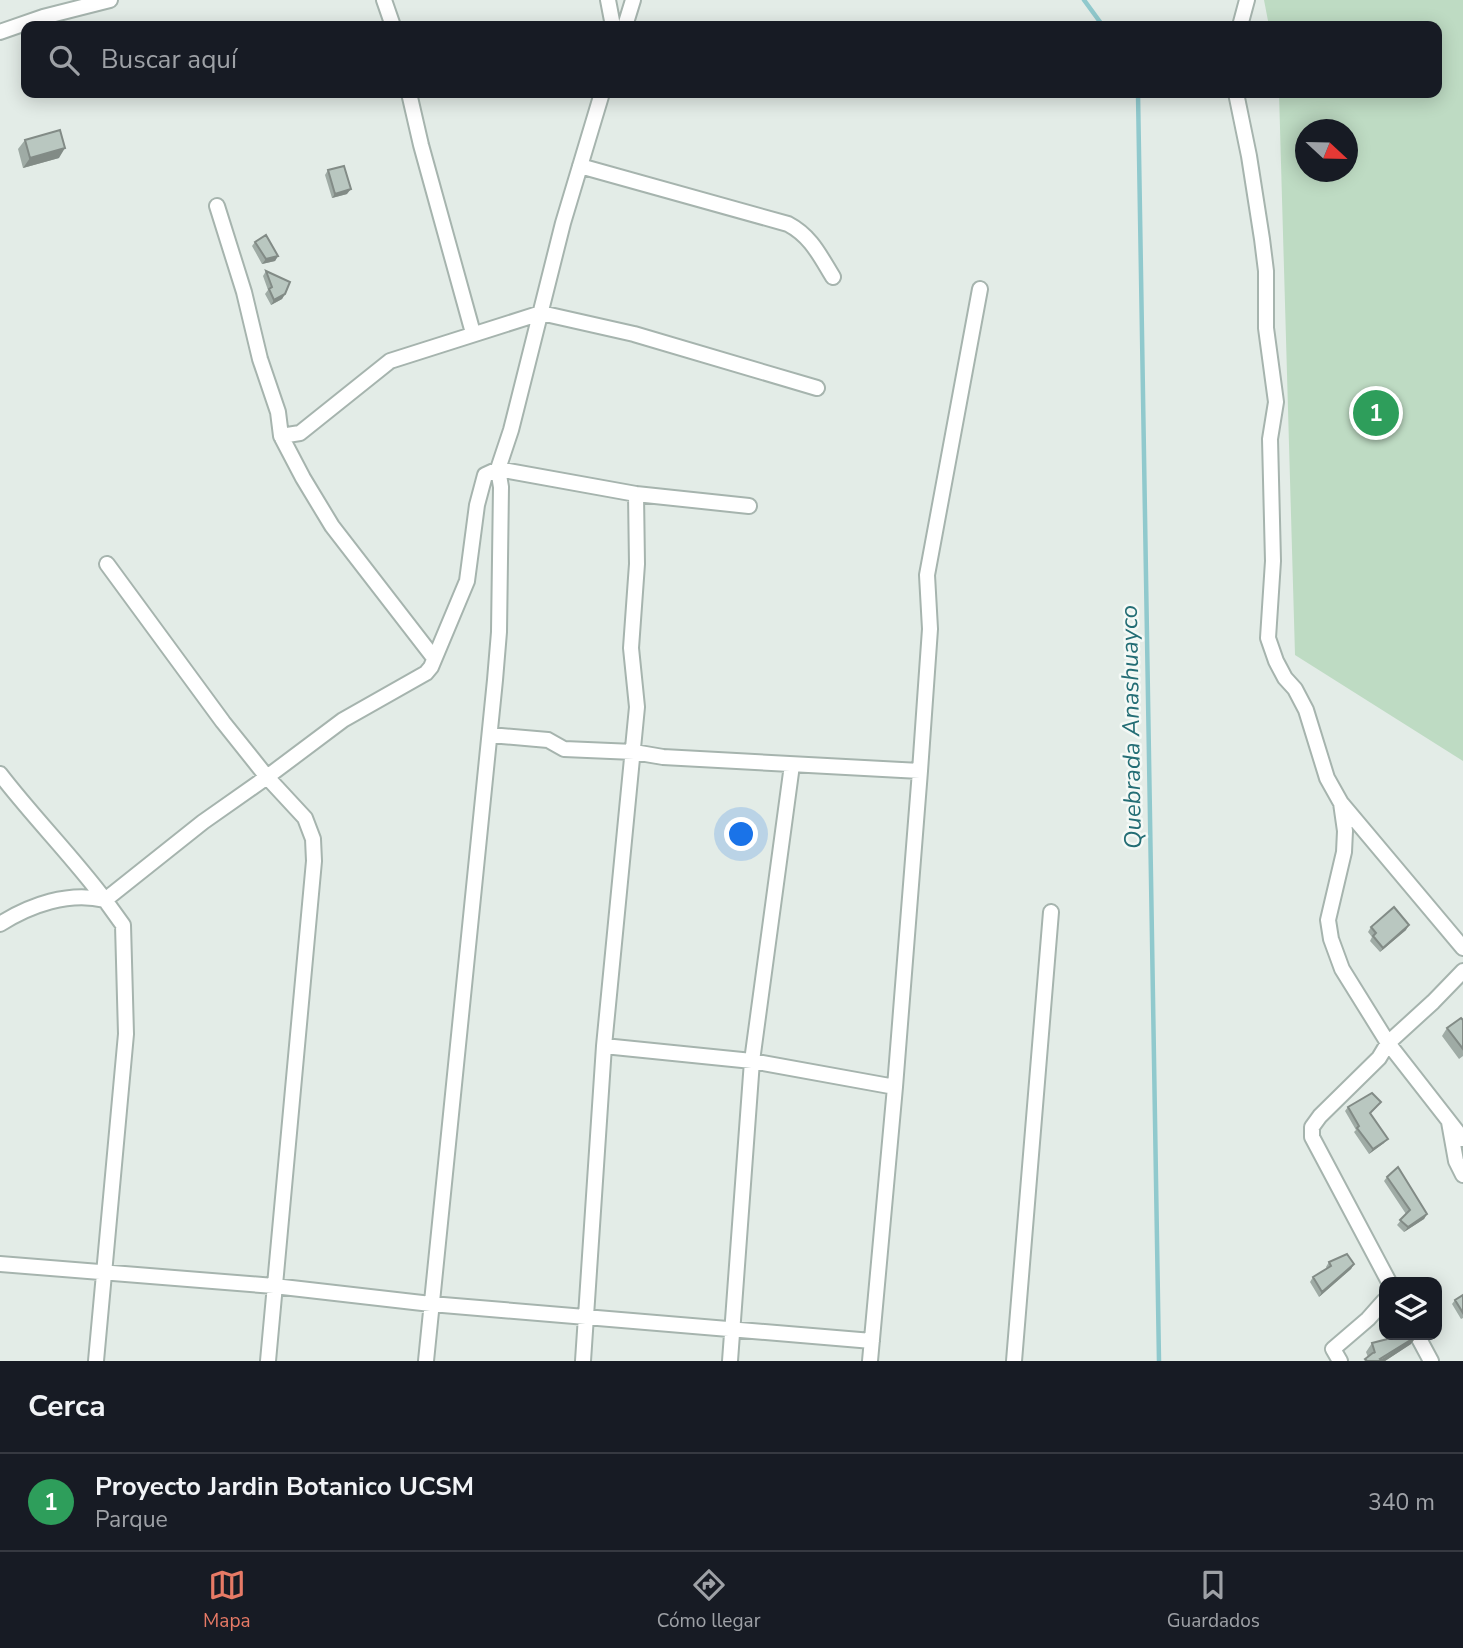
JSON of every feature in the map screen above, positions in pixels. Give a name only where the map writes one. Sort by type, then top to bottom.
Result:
[{"type":"street","points":[[32,21],[110,0]]},
{"type":"street","points":[[384,0],[391,21]]},
{"type":"street","points":[[608,0],[612,21]]},
{"type":"street","points":[[627,21],[634,0]]},
{"type":"street","points":[[1241,21],[1247,0]]},
{"type":"street","points":[[0,32],[21,25]]},
{"type":"street","points":[[410,98],[473,333]]},
{"type":"street","points":[[426,1361],[499,632],[501,487],[498,469],[563,223],[600,98]]},
{"type":"street","points":[[1237,98],[1262,239],[1266,271],[1266,328],[1276,401],[1270,439],[1273,561],[1268,638],[1276,661],[1306,710],[1327,778],[1341,803],[1463,948]]},
{"type":"street","points":[[580,166],[788,224],[802,231],[833,277]]},
{"type":"street","points":[[217,206],[244,292],[260,359],[278,412],[281,436],[332,526],[434,658]]},
{"type":"street","points":[[870,1361],[920,771],[930,629],[927,575],[980,289]]},
{"type":"street","points":[[281,436],[300,433],[390,361],[541,313],[634,334],[817,388]]},
{"type":"street","points":[[105,900],[203,822],[343,720],[426,673],[467,581],[477,505],[485,475],[498,469],[636,494],[749,506]]},
{"type":"street","points":[[583,1361],[604,1046],[637,707],[631,648],[637,564],[636,494]]},
{"type":"street","points":[[107,564],[216,712],[267,777],[305,818],[313,839],[314,861],[268,1361]]},
{"type":"street","points":[[490,735],[548,740],[564,749],[920,771]]},
{"type":"street","points":[[730,1361],[752,1061],[792,765]]},
{"type":"street","points":[[0,774],[30,814],[78,864],[123,925],[125,1034],[96,1361]]},
{"type":"street","points":[[1341,803],[1345,831],[1344,852],[1328,920],[1331,939],[1342,969],[1388,1043],[1463,1139]]},
{"type":"street","points":[[0,924],[18,913],[65,898],[88,895],[105,900]]},
{"type":"street","points":[[1014,1361],[1052,912]]},
{"type":"street","points":[[1386,1277],[1312,1137],[1312,1126],[1379,1058],[1388,1043],[1463,971]]},
{"type":"street","points":[[604,1046],[752,1061],[895,1087]]},
{"type":"street","points":[[1448,1121],[1456,1161],[1463,1175]]},
{"type":"street","points":[[0,1264],[105,1271],[274,1286],[430,1304],[872,1341]]},
{"type":"street","points":[[1340,1361],[1334,1349],[1379,1307]]},
{"type":"street","points":[[1420,1340],[1431,1361]]},
{"type":"green space","points":[[1264,0],[1463,0],[1463,761],[1295,655],[1279,98],[1442,98],[1442,21],[1268,21]]},
{"type":"building","points":[[60,130],[65,148],[30,158],[25,140]]},
{"type":"building","points":[[344,166],[351,189],[335,194],[328,170]]},
{"type":"building","points":[[266,235],[278,256],[266,259],[255,242]]},
{"type":"building","points":[[266,271],[290,282],[285,294],[274,300],[269,289],[272,287]]},
{"type":"building","points":[[1394,907],[1409,925],[1383,948],[1373,936],[1376,933],[1371,927]]},
{"type":"building","points":[[1461,1018],[1463,1020],[1463,1049],[1447,1028]]},
{"type":"building","points":[[1372,1093],[1381,1102],[1370,1113],[1388,1139],[1373,1149],[1357,1128],[1359,1126],[1348,1107]]},
{"type":"building","points":[[1398,1167],[1427,1214],[1408,1227],[1400,1220],[1410,1210],[1387,1177]]},
{"type":"building","points":[[1347,1254],[1354,1264],[1322,1292],[1313,1277],[1331,1266],[1329,1262]]},
{"type":"building","points":[[1463,1295],[1463,1313],[1455,1300]]},
{"type":"building","points":[[1411,1340],[1380,1359],[1382,1361],[1365,1359],[1375,1353],[1372,1343]]},
{"type":"waterway","name":"Quebrada Anashuayco","points":[[1084,0],[1099,21]]},
{"type":"waterway","name":"Quebrada Anashuayco","points":[[1138,98],[1159,1361]]},
{"type":"place","name":"Proyecto Jardin Botanico UCSM","points":[[1376,413]]}]
